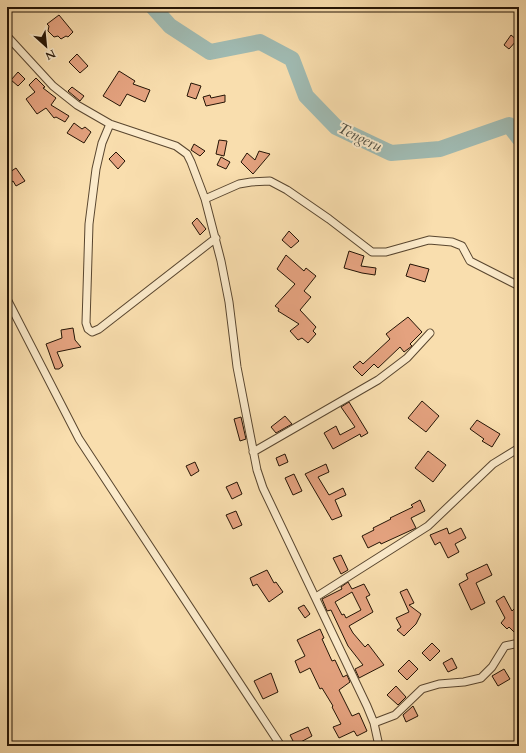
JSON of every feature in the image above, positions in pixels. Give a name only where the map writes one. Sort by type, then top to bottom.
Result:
[{"type":"street","points":[[7,36],[65,96],[86,111],[110,124],[167,142],[182,150],[191,162],[205,199],[216,238],[229,302],[237,367],[254,452],[263,488],[316,597],[374,723],[379,746]]},
{"type":"street","points":[[110,124],[102,143],[92,194],[86,303],[86,323],[88,329],[92,332],[99,329],[216,238]]},
{"type":"street","points":[[205,199],[239,184],[270,181],[329,219],[372,252],[386,252],[429,240],[452,242],[462,246],[470,261],[519,286]]},
{"type":"street","points":[[7,299],[79,439],[281,746]]},
{"type":"street","points":[[254,452],[378,380],[407,358],[430,333]]},
{"type":"street","points":[[316,597],[428,526],[493,464],[519,448]]},
{"type":"street","points":[[374,723],[395,714],[422,689],[439,684],[464,682],[481,678],[492,667],[505,646],[519,643]]},
{"type":"building","points":[[59,15],[73,32],[68,37],[66,36],[61,39],[58,36],[54,37],[48,31],[49,26],[47,24]]},
{"type":"building","points":[[511,35],[517,40],[509,49],[504,45]]},
{"type":"building","points":[[77,54],[88,66],[80,73],[69,62]]},
{"type":"building","points":[[119,71],[135,81],[133,84],[150,90],[145,102],[127,94],[120,106],[103,96]]},
{"type":"building","points":[[18,72],[25,79],[18,86],[11,80]]},
{"type":"building","points":[[36,78],[45,87],[43,88],[56,98],[51,105],[69,116],[65,122],[56,117],[54,118],[46,108],[37,114],[26,99],[35,92],[29,85]]},
{"type":"building","points":[[191,83],[201,86],[196,99],[187,96]]},
{"type":"building","points":[[72,87],[84,96],[80,101],[68,91]]},
{"type":"building","points":[[210,95],[211,98],[225,95],[225,102],[206,106],[203,97]]},
{"type":"building","points":[[74,123],[82,129],[85,127],[91,132],[84,143],[67,133]]},
{"type":"building","points":[[219,140],[227,141],[224,156],[216,154]]},
{"type":"building","points":[[194,144],[205,151],[200,156],[191,150]]},
{"type":"building","points":[[259,151],[270,154],[253,174],[241,162],[247,153],[255,160]]},
{"type":"building","points":[[116,152],[125,161],[118,169],[109,159]]},
{"type":"building","points":[[221,157],[230,162],[226,169],[217,165]]},
{"type":"building","points":[[16,168],[25,181],[16,186],[13,181],[7,185],[7,174]]},
{"type":"building","points":[[197,218],[206,229],[200,235],[192,223]]},
{"type":"building","points":[[289,231],[299,241],[291,248],[282,240]]},
{"type":"building","points":[[349,251],[364,256],[361,266],[376,268],[375,275],[344,268]]},
{"type":"building","points":[[286,255],[304,271],[306,268],[316,276],[304,291],[311,297],[300,310],[316,327],[313,331],[316,334],[308,343],[302,338],[298,340],[290,331],[299,324],[278,311],[279,309],[275,306],[295,284],[277,269]]},
{"type":"building","points":[[410,264],[429,269],[425,282],[406,276]]},
{"type":"building","points":[[408,317],[422,332],[410,344],[412,346],[404,352],[400,347],[378,368],[374,364],[362,376],[353,367],[360,361],[363,364],[390,339],[386,334]]},
{"type":"building","points":[[73,328],[75,340],[81,347],[57,352],[63,366],[59,369],[55,369],[46,344],[62,338],[61,330]]},
{"type":"building","points":[[422,401],[439,416],[426,432],[408,418]]},
{"type":"building","points":[[349,402],[368,433],[361,437],[360,434],[333,449],[324,433],[336,426],[340,435],[355,427],[341,407]]},
{"type":"building","points":[[285,416],[292,424],[276,433],[271,427]]},
{"type":"building","points":[[241,417],[246,439],[240,441],[234,419]]},
{"type":"building","points":[[477,420],[500,434],[492,447],[482,441],[484,439],[470,429]]},
{"type":"building","points":[[428,451],[446,465],[433,482],[415,468]]},
{"type":"building","points":[[285,454],[288,462],[279,466],[276,458]]},
{"type":"building","points":[[195,462],[199,471],[191,476],[186,466]]},
{"type":"building","points":[[326,464],[329,472],[318,477],[329,495],[343,488],[346,495],[335,500],[342,516],[332,520],[305,474]]},
{"type":"building","points":[[294,474],[302,491],[293,495],[285,478]]},
{"type":"building","points":[[237,482],[242,494],[232,499],[226,487]]},
{"type":"building","points":[[420,500],[425,511],[411,518],[416,528],[381,544],[380,542],[368,548],[362,536],[374,530],[373,528],[391,519],[390,518],[413,507],[411,505]]},
{"type":"building","points":[[236,511],[242,525],[233,529],[226,515]]},
{"type":"building","points":[[447,528],[449,534],[461,528],[466,538],[455,544],[459,552],[448,558],[440,542],[435,545],[430,535]]},
{"type":"building","points":[[341,555],[348,570],[341,574],[333,558]]},
{"type":"building","points":[[487,564],[492,575],[476,583],[485,603],[471,610],[459,584],[468,579],[466,574]]},
{"type":"building","points":[[267,570],[274,583],[276,582],[283,592],[269,602],[257,584],[253,586],[250,578]]},
{"type":"building","points":[[348,582],[352,589],[364,584],[370,595],[366,597],[373,612],[349,626],[365,647],[368,644],[384,665],[359,678],[355,669],[363,665],[348,646],[331,610],[327,611],[322,599],[342,589],[341,587]],"holes":[[[352,592],[361,610],[346,618],[344,614],[342,615],[335,602]]]},
{"type":"building","points":[[407,589],[414,603],[409,605],[421,614],[416,624],[404,636],[397,630],[401,627],[396,618],[409,612],[400,592]]},
{"type":"building","points":[[504,596],[512,611],[519,604],[519,637],[509,627],[507,629],[501,623],[505,618],[496,601]]},
{"type":"building","points":[[304,605],[310,614],[305,618],[298,608]]},
{"type":"building","points":[[320,629],[324,638],[322,639],[332,661],[335,660],[343,677],[347,675],[350,682],[339,690],[352,716],[359,713],[367,731],[357,736],[354,731],[339,738],[333,727],[341,724],[332,707],[333,706],[322,688],[320,689],[310,668],[300,673],[295,661],[305,656],[297,640]]},
{"type":"building","points":[[432,643],[440,651],[430,661],[422,653]]},
{"type":"building","points":[[452,658],[457,668],[448,672],[443,663]]},
{"type":"building","points":[[409,660],[418,669],[407,680],[398,671]]},
{"type":"building","points":[[504,669],[510,679],[498,686],[492,676]]},
{"type":"building","points":[[271,673],[278,692],[263,699],[254,681]]},
{"type":"building","points":[[396,686],[406,697],[398,705],[387,695]]},
{"type":"building","points":[[413,706],[418,716],[406,722],[403,715]]},
{"type":"building","points":[[308,727],[312,736],[295,745],[290,735]]},
{"type":"waterway","name":"Tengeru","points":[[153,7],[170,26],[210,52],[260,42],[292,59],[306,96],[336,127],[391,153],[440,149],[509,125],[519,138]]}]
